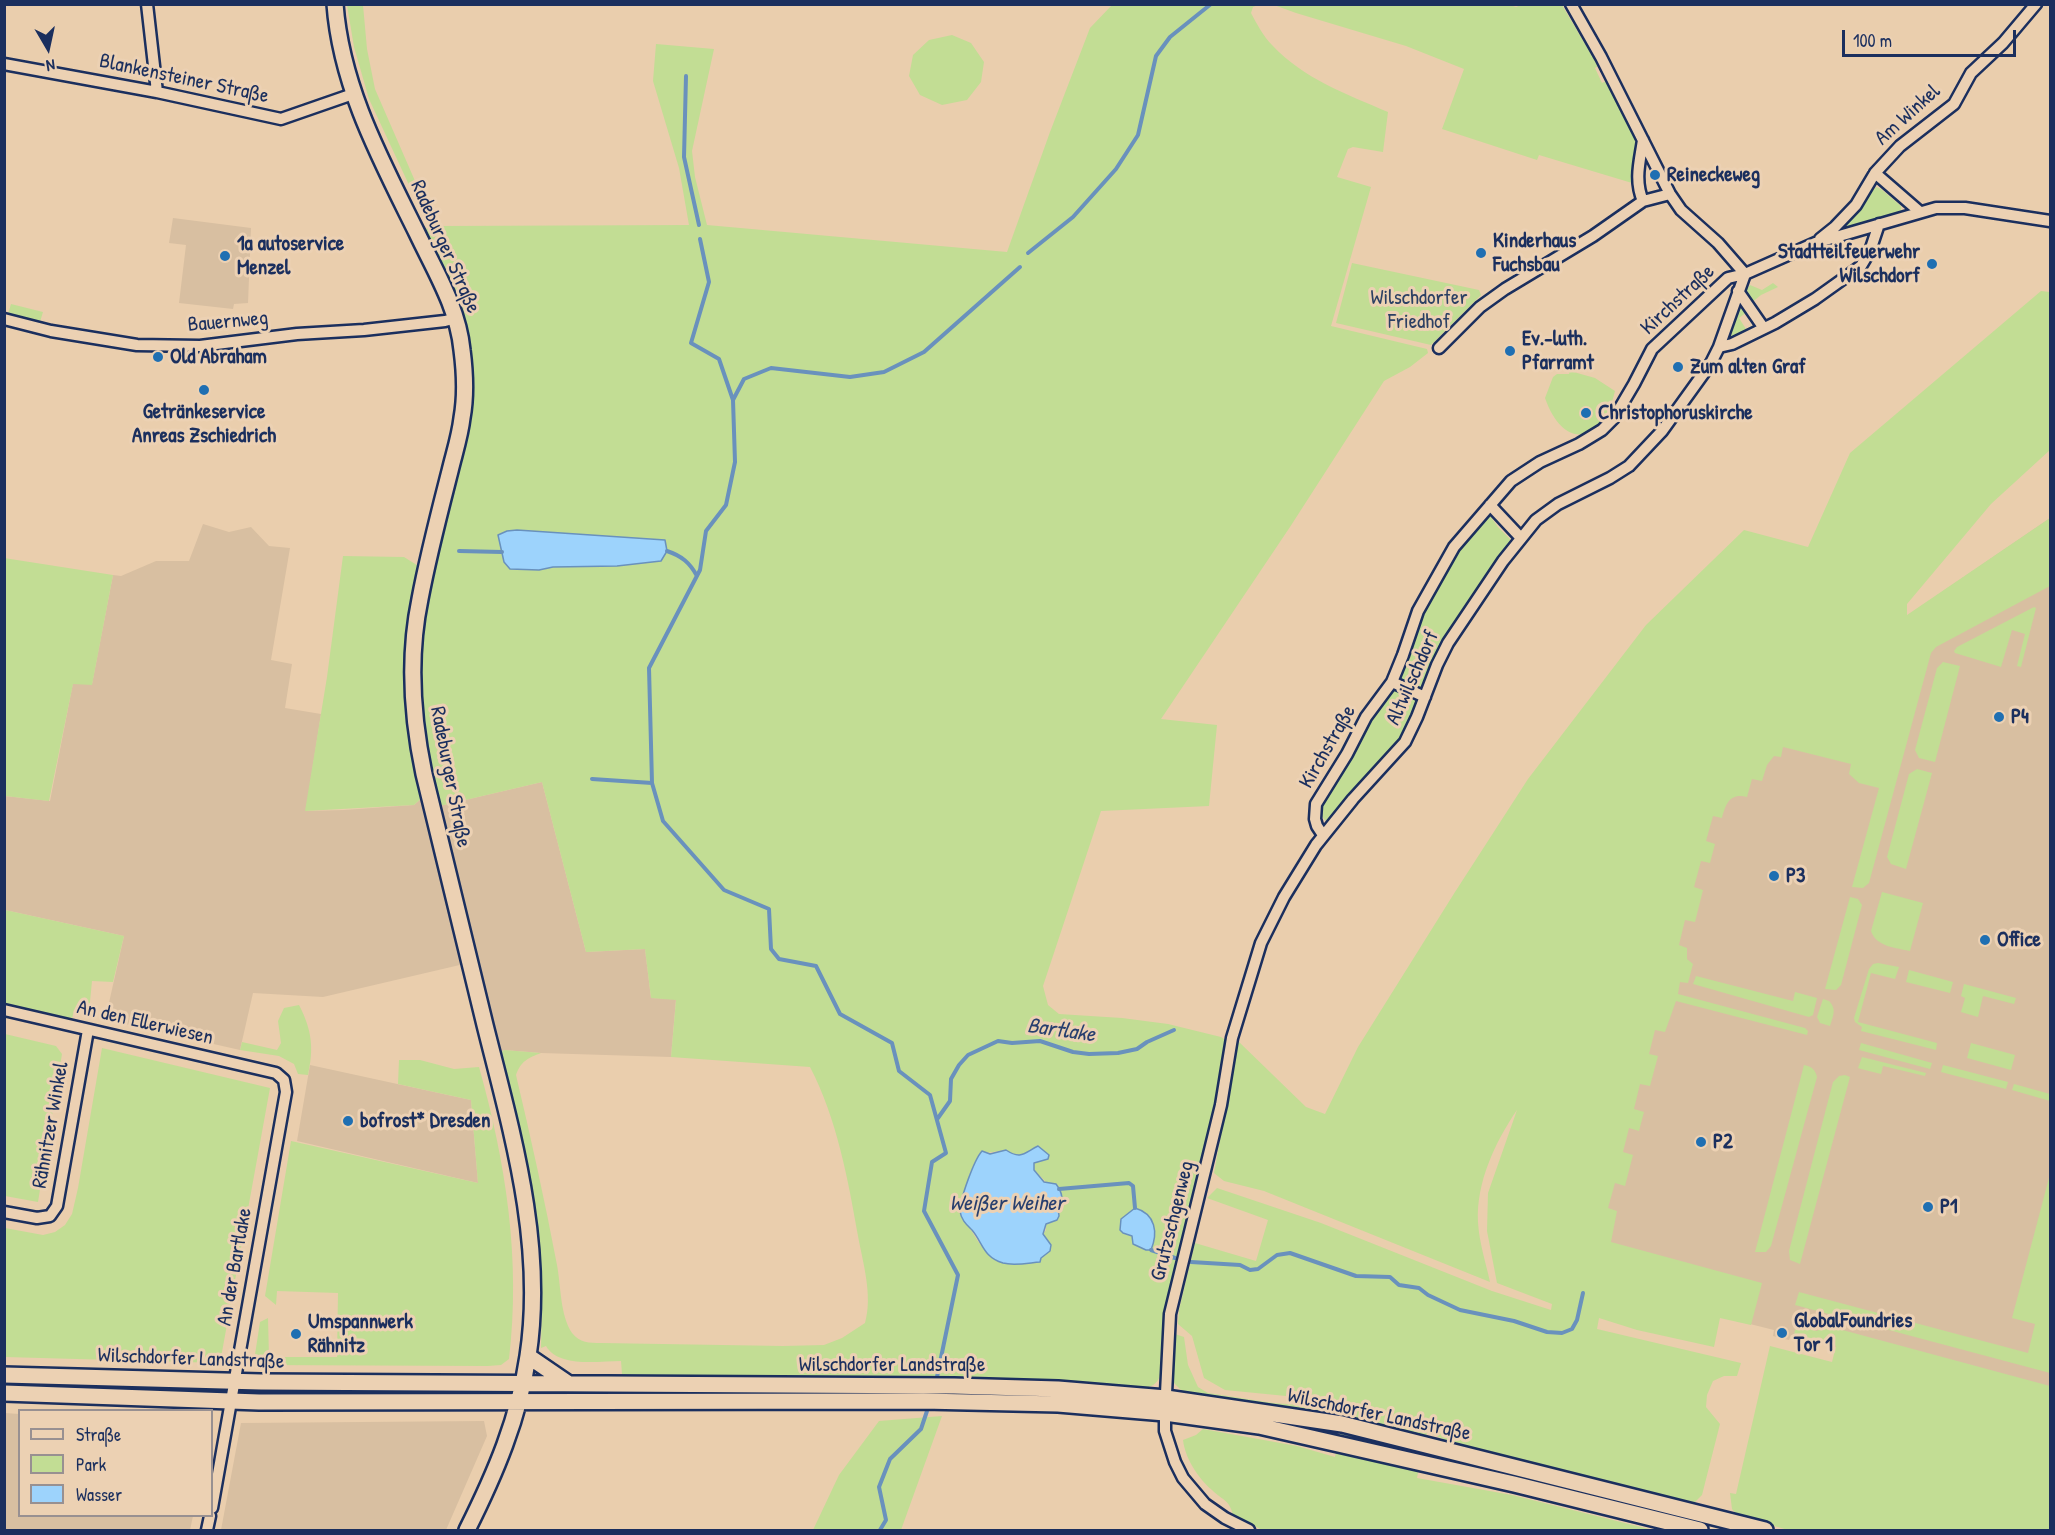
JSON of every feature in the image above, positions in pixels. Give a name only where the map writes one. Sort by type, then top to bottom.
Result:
[{"type":"main road","name":"Radeburger Straße","points":[[335,4],[341,50],[353,94],[371,137],[441,280],[456,318],[461,337],[465,383],[462,418],[419,601],[412,689],[416,735],[424,774],[512,1131],[526,1207],[534,1278],[528,1356],[519,1402],[504,1452],[467,1530]]},
{"type":"main road","points":[[528,1356],[569,1384]]},
{"type":"main road","name":"Wilschdorfer Landstraße","points":[[4,1375],[234,1382],[954,1386],[1058,1389],[1166,1405],[1342,1424],[1765,1530]]},
{"type":"main road","name":"Wilschdorfer Landstraße","points":[[4,1393],[231,1401],[934,1402],[1166,1405],[1515,1484],[1700,1530]]},
{"type":"street","points":[[147,4],[157,92]]},
{"type":"street","points":[[1571,4],[1601,57],[1670,194],[1681,210],[1718,243],[1745,274]]},
{"type":"street","name":"Am Winkel","points":[[1815,243],[1835,227],[1856,205],[1875,173],[1900,146],[1954,104],[1971,73],[2003,43],[2036,4]]},
{"type":"street","name":"Blankensteiner Straße","points":[[4,64],[281,118],[353,94]]},
{"type":"street","points":[[1643,140],[1638,177],[1638,188],[1643,201]]},
{"type":"street","name":"Am Winkel","points":[[1875,173],[1920,212]]},
{"type":"street","points":[[1439,348],[1480,307],[1505,289],[1593,236],[1643,201],[1670,194]]},
{"type":"street","points":[[1815,243],[1936,208],[1965,208],[2050,221]]},
{"type":"street","points":[[1719,347],[1732,344],[1775,323],[1815,299],[1861,266],[1870,251],[1879,224]]},
{"type":"street","name":"Kirchstraße","points":[[1323,835],[1315,819],[1316,804],[1347,754],[1366,717],[1392,682],[1418,611],[1440,568],[1454,547],[1512,482],[1540,462],[1579,444],[1602,430],[1614,417],[1652,349],[1728,278],[1745,274],[1815,243]]},
{"type":"street","name":"Altwilschdorf","points":[[1231,1048],[1261,943],[1284,897],[1323,835],[1401,748],[1418,717],[1437,665],[1448,643],[1503,561],[1536,520],[1558,504],[1610,478],[1636,460],[1677,413],[1711,363],[1719,347],[1745,274]]},
{"type":"street","points":[[1738,291],[1763,327]]},
{"type":"street","name":"Bauernweg","points":[[4,319],[51,331],[137,345],[200,346],[297,334],[364,330],[456,318]]},
{"type":"street","points":[[1490,505],[1521,538]]},
{"type":"street","points":[[1392,682],[1425,697]]},
{"type":"street","name":"An den Ellerwiesen","points":[[4,1010],[276,1073]]},
{"type":"street","name":"Rähnitzer Winkel","points":[[4,1212],[37,1218],[50,1216],[57,1206],[88,1030]]},
{"type":"street","name":"Grutzschgenweg","points":[[1231,1048],[1221,1105],[1170,1314],[1166,1431],[1174,1462],[1183,1478],[1205,1504],[1225,1518],[1249,1530]]},
{"type":"street","name":"An der Bartlake","points":[[213,1502],[286,1092],[284,1080],[276,1073]]},
{"type":"shaded area","points":[[173,218],[251,228],[248,303],[234,304],[233,309],[179,303],[186,245],[169,243]]},
{"type":"shaded area","points":[[2050,518],[2050,1406],[1791,1335],[1789,1340],[1773,1336],[1774,1330],[1561,1277],[1667,880],[1766,712]]},
{"type":"shaded area","points":[[203,524],[229,532],[251,527],[269,546],[290,548],[271,660],[292,664],[285,708],[321,714],[306,811],[414,805],[423,797],[464,964],[323,997],[253,993],[240,1050],[108,1020],[106,1016],[124,936],[5,910],[5,796],[50,801],[73,683],[92,684],[113,575],[121,576],[156,561],[189,561]]},
{"type":"shaded area","points":[[542,782],[586,952],[645,949],[651,998],[676,999],[671,1057],[504,1050],[499,1053],[438,805]]},
{"type":"shaded area","points":[[310,1065],[471,1100],[478,1183],[297,1141]]},
{"type":"shaded area","points":[[5,1413],[18,1414],[18,1517],[193,1517],[190,1530],[5,1530]]},
{"type":"shaded area","points":[[484,1421],[487,1436],[446,1530],[221,1530],[241,1423]]},
{"type":"green space","points":[[1507,4],[1516,7],[1562,5],[1598,66],[1595,68],[1602,83],[1606,81],[1639,139],[1632,183],[1539,155],[1537,160],[1442,129],[1464,69],[1406,46],[1274,5]]},
{"type":"green space","points":[[347,5],[363,5],[367,49],[375,89],[432,220],[440,226],[689,225],[679,168],[653,81],[656,44],[714,49],[692,151],[695,177],[707,225],[1007,252],[1090,28],[1112,5],[1258,5],[1253,7],[1251,13],[1266,38],[1284,57],[1326,84],[1388,112],[1383,152],[1353,147],[1348,149],[1337,177],[1371,187],[1331,326],[1427,349],[1428,353],[1410,367],[1384,381],[1290,527],[1161,719],[1217,725],[1209,806],[1101,811],[1043,986],[1048,1005],[1059,1014],[1168,1024],[1221,1037],[1227,1041],[1217,1105],[1180,1246],[1165,1315],[1160,1375],[1154,1385],[1142,1389],[962,1379],[661,1379],[622,1374],[621,1361],[580,1362],[560,1358],[546,1346],[541,1348],[542,1286],[539,1243],[519,1138],[499,1053],[504,1050],[541,1053],[520,1066],[516,1075],[548,1218],[565,1318],[572,1333],[578,1339],[597,1343],[824,1345],[842,1338],[865,1323],[868,1302],[866,1280],[840,1150],[827,1107],[810,1067],[671,1057],[676,1000],[651,998],[645,949],[586,952],[542,782],[438,805],[422,726],[420,660],[423,621],[430,579],[471,401],[423,229],[429,228],[369,99],[354,47]],"holes":[[[1006,1150],[1013,1155],[1048,1159],[1034,1163],[1034,1170],[1047,1183],[1061,1204],[1051,1221],[1046,1224],[1043,1234],[1051,1245],[1048,1251],[1031,1261],[1017,1264],[1005,1263],[986,1251],[960,1210],[970,1173],[979,1154]]]},
{"type":"green space","points":[[952,35],[971,43],[984,62],[981,82],[967,100],[942,105],[920,95],[909,76],[913,55],[929,40]]},
{"type":"green space","points":[[1876,187],[1901,206],[1901,212],[1844,228],[1842,226]]},
{"type":"green space","name":"Wilschdorfer Friedhof","points":[[1352,263],[1479,290],[1481,295],[1431,345],[1336,323]]},
{"type":"green space","points":[[1773,283],[1778,287],[1761,295],[1750,304],[1745,292],[1750,285],[1762,290]]},
{"type":"green space","points":[[2041,291],[2050,292],[2050,450],[1991,504],[1907,604],[1907,615],[2050,518],[2050,586],[1936,647],[1931,653],[1869,883],[1863,888],[1852,887],[1879,788],[1859,783],[1849,774],[1851,764],[1783,747],[1781,757],[1774,756],[1767,765],[1762,781],[1752,779],[1747,797],[1736,796],[1727,804],[1722,818],[1713,816],[1706,841],[1715,844],[1710,863],[1701,861],[1694,887],[1703,890],[1695,922],[1685,920],[1679,945],[1687,948],[1687,959],[1693,964],[1688,983],[1680,982],[1678,994],[1805,1028],[1808,1031],[1807,1035],[1676,1001],[1665,1032],[1655,1030],[1649,1054],[1658,1056],[1650,1086],[1640,1084],[1634,1109],[1644,1112],[1639,1131],[1629,1128],[1623,1152],[1633,1155],[1625,1186],[1615,1183],[1608,1208],[1617,1211],[1611,1242],[1762,1283],[1751,1325],[1720,1318],[1714,1347],[1637,1330],[1599,1318],[1597,1329],[1741,1363],[1737,1376],[1724,1376],[1713,1381],[1707,1395],[1706,1407],[1720,1424],[1702,1495],[1695,1502],[1684,1504],[1448,1441],[1427,1432],[1423,1450],[1690,1518],[1689,1521],[1420,1463],[1417,1478],[1512,1495],[1653,1530],[1262,1530],[1233,1515],[1227,1503],[1197,1474],[1186,1454],[1183,1440],[1196,1435],[1203,1429],[1297,1446],[1335,1457],[1347,1402],[1225,1390],[1204,1378],[1192,1336],[1178,1324],[1179,1310],[1195,1243],[1256,1261],[1268,1220],[1207,1198],[1217,1188],[1321,1223],[1492,1291],[1551,1310],[1552,1304],[1497,1283],[1487,1231],[1488,1193],[1517,1110],[1494,1149],[1480,1193],[1478,1222],[1490,1282],[1264,1191],[1224,1181],[1214,1173],[1238,1041],[1306,1107],[1325,1114],[1358,1047],[1528,779],[1646,625],[1744,530],[1808,547],[1850,453]]},
{"type":"green space","points":[[11,304],[43,312],[40,322],[8,314]]},
{"type":"green space","points":[[1741,305],[1747,312],[1739,318],[1746,329],[1754,325],[1756,327],[1728,340]]},
{"type":"green space","points":[[1570,371],[1595,378],[1615,391],[1602,422],[1593,430],[1583,434],[1572,433],[1562,427],[1545,398],[1553,377],[1557,374],[1569,374]]},
{"type":"green space","points":[[1488,513],[1511,540],[1466,603],[1431,662],[1421,692],[1397,681],[1419,615],[1458,549]]},
{"type":"green space","points":[[343,556],[404,557],[420,567],[413,607],[423,797],[414,805],[305,811],[327,677]]},
{"type":"green space","points":[[4,558],[113,575],[92,685],[73,684],[49,801],[5,796]]},
{"type":"green space","points":[[2036,608],[2021,667],[2017,666],[2025,634],[2012,630],[2001,667],[1955,653],[1957,647]]},
{"type":"green space","points":[[1943,662],[1960,666],[1935,762],[1919,758],[1915,750],[1937,668]]},
{"type":"green space","points":[[1393,689],[1418,699],[1400,740],[1327,822],[1320,815],[1324,801],[1353,754],[1362,733]]},
{"type":"green space","points":[[1917,769],[1932,773],[1906,869],[1891,864],[1887,857],[1909,774]]},
{"type":"green space","points":[[1882,892],[1923,903],[1910,951],[1882,944],[1871,931]]},
{"type":"green space","points":[[1850,897],[1858,899],[1862,905],[1841,985],[1836,990],[1825,989]]},
{"type":"green space","points":[[5,910],[124,936],[113,982],[92,981],[89,1012],[74,1010],[72,1019],[5,1005]]},
{"type":"green space","points":[[1873,964],[1899,967],[1895,979],[1871,973],[1858,1022],[1937,1043],[1936,1050],[1861,1031],[1862,1027],[1855,1022],[1854,1018],[1869,969]]},
{"type":"green space","points":[[1909,970],[1953,982],[1950,993],[1906,982]]},
{"type":"green space","points":[[1696,976],[1793,1001],[1795,992],[1817,998],[1813,1015],[1809,1017],[1693,984]]},
{"type":"green space","points":[[1964,984],[2016,998],[2014,1004],[1983,996],[1978,1017],[1961,1012],[1965,998],[1961,996]]},
{"type":"green space","points":[[1823,999],[1829,1001],[1833,1007],[1834,1013],[1830,1026],[1820,1023],[1817,1017]]},
{"type":"green space","points":[[299,1005],[311,1039],[308,1075],[298,1074],[294,1064],[279,1056],[240,1050],[242,1042],[277,1050],[281,1043],[278,1021],[284,1008]]},
{"type":"green space","points":[[5,1034],[56,1046],[62,1054],[38,1202],[5,1196]]},
{"type":"green space","points":[[1861,1043],[1932,1063],[1930,1069],[1859,1050]]},
{"type":"green space","points":[[1971,1043],[2015,1055],[2011,1070],[1967,1058]]},
{"type":"green space","points":[[102,1048],[270,1088],[220,1363],[5,1357],[5,1228],[43,1235],[55,1232],[65,1225],[72,1214]]},
{"type":"green space","points":[[1862,1057],[1926,1073],[1925,1076],[1883,1066],[1881,1074],[1858,1068]]},
{"type":"green space","points":[[399,1060],[420,1060],[454,1069],[479,1067],[497,1139],[509,1212],[513,1285],[509,1359],[501,1365],[488,1366],[256,1365],[254,1361],[260,1322],[268,1318],[269,1357],[337,1357],[338,1293],[277,1291],[276,1305],[265,1296],[291,1141],[478,1183],[471,1100],[398,1084]]},
{"type":"green space","points":[[1804,1065],[1813,1069],[1817,1077],[1771,1246],[1766,1252],[1755,1252]]},
{"type":"green space","points":[[1943,1065],[2008,1082],[2006,1089],[1941,1072]]},
{"type":"green space","points":[[1839,1076],[1850,1077],[1800,1264],[1790,1260],[1789,1251],[1833,1082]]},
{"type":"green space","points":[[2014,1084],[2050,1094],[2050,1101],[2012,1090]]},
{"type":"green space","points":[[2050,1174],[2050,1373],[1795,1305],[1799,1292],[2028,1353],[2035,1324],[2012,1318]]},
{"type":"green space","points":[[1796,1325],[1817,1331],[1824,1325],[2050,1386],[2050,1530],[1788,1530],[1737,1515],[1732,1509],[1730,1493],[1736,1494],[1770,1346],[1832,1362],[1836,1346],[1794,1335]]},
{"type":"green space","points":[[1175,1334],[1184,1337],[1188,1365],[1198,1387],[1208,1393],[1273,1403],[1341,1408],[1340,1414],[1276,1407],[1182,1391],[1173,1382]]},
{"type":"green space","points":[[28,1382],[201,1385],[201,1389],[138,1387],[120,1392],[28,1388]]},
{"type":"green space","points":[[331,1389],[485,1389],[485,1393],[383,1393],[374,1396],[261,1395],[262,1392],[319,1393]]},
{"type":"green space","points":[[545,1389],[928,1392],[927,1395],[545,1395]]},
{"type":"green space","points":[[942,1416],[901,1530],[813,1530],[839,1475],[879,1421]]},
{"type":"water","points":[[517,530],[665,540],[667,551],[661,561],[617,566],[553,567],[539,570],[510,569],[504,562],[498,535]]},
{"type":"water","name":"Weißer Weiher","points":[[1038,1146],[1049,1155],[1048,1159],[1034,1163],[1034,1170],[1044,1182],[1056,1184],[1062,1196],[1057,1220],[1046,1224],[1043,1234],[1051,1245],[1050,1251],[1041,1258],[1040,1262],[1003,1263],[987,1253],[963,1220],[960,1211],[965,1189],[975,1162],[982,1151],[990,1154],[1006,1150],[1019,1155]]},
{"type":"water","points":[[1135,1208],[1151,1219],[1155,1231],[1151,1250],[1133,1244],[1132,1236],[1120,1230],[1121,1219]]},
{"type":"waterway","points":[[1028,253],[1073,217],[1116,169],[1138,135],[1156,56],[1170,37],[1211,4]]},
{"type":"waterway","points":[[686,76],[684,157],[699,225]]},
{"type":"waterway","points":[[700,239],[709,282],[691,343],[719,359],[733,400]]},
{"type":"waterway","points":[[937,1377],[958,1275],[924,1211],[932,1162],[946,1153],[930,1095],[899,1071],[892,1043],[840,1014],[816,966],[779,959],[771,949],[769,909],[724,890],[663,821],[652,783],[649,668],[700,570],[706,531],[726,505],[735,462],[733,400],[744,379],[771,368],[850,377],[884,372],[924,352],[1020,267]]},
{"type":"waterway","points":[[459,551],[502,552]]},
{"type":"waterway","points":[[667,551],[685,560],[697,576]]},
{"type":"waterway","points":[[592,779],[652,783]]},
{"type":"waterway","name":"Bartlake","points":[[938,1118],[950,1101],[951,1079],[959,1065],[968,1055],[998,1041],[1012,1043],[1040,1041],[1073,1052],[1118,1053],[1137,1049],[1174,1030]]},
{"type":"waterway","points":[[1059,1189],[1129,1183],[1133,1186],[1135,1208]]},
{"type":"waterway","points":[[1151,1250],[1175,1258]]},
{"type":"waterway","points":[[1191,1262],[1240,1265],[1250,1270],[1258,1269],[1277,1255],[1290,1253],[1356,1276],[1390,1277],[1399,1285],[1419,1288],[1428,1295],[1460,1310],[1514,1321],[1547,1332],[1562,1333],[1572,1329],[1577,1320],[1583,1293]]},
{"type":"waterway","name":"Bartlake","points":[[880,1530],[886,1520],[879,1487],[890,1459],[921,1429],[927,1411]]},
{"type":"place","name":"Reineckeweg","points":[[1655,175]]},
{"type":"place","name":"Kinderhaus Fuchsbau","points":[[1481,253]]},
{"type":"place","name":"1a autoservice Menzel","points":[[225,256]]},
{"type":"place","name":"Stadtteilfeuerwehr Wilschdorf","points":[[1932,264]]},
{"type":"place","name":"Ev.-luth. Pfarramt","points":[[1510,351]]},
{"type":"place","name":"Old Abraham","points":[[158,357]]},
{"type":"place","name":"Zum alten Graf","points":[[1678,367]]},
{"type":"place","name":"Getränkeservice Anreas Zschiedrich","points":[[204,390]]},
{"type":"place","name":"Christophoruskirche","points":[[1586,413]]},
{"type":"place","name":"P4","points":[[1999,717]]},
{"type":"place","name":"P3","points":[[1774,876]]},
{"type":"place","name":"Office","points":[[1985,940]]},
{"type":"place","name":"bofrost* Dresden","points":[[348,1121]]},
{"type":"place","name":"P2","points":[[1701,1142]]},
{"type":"place","name":"P1","points":[[1928,1207]]},
{"type":"place","name":"GlobalFoundries Tor 1","points":[[1782,1333]]},
{"type":"place","name":"Umspannwerk Rähnitz","points":[[296,1334]]}]
